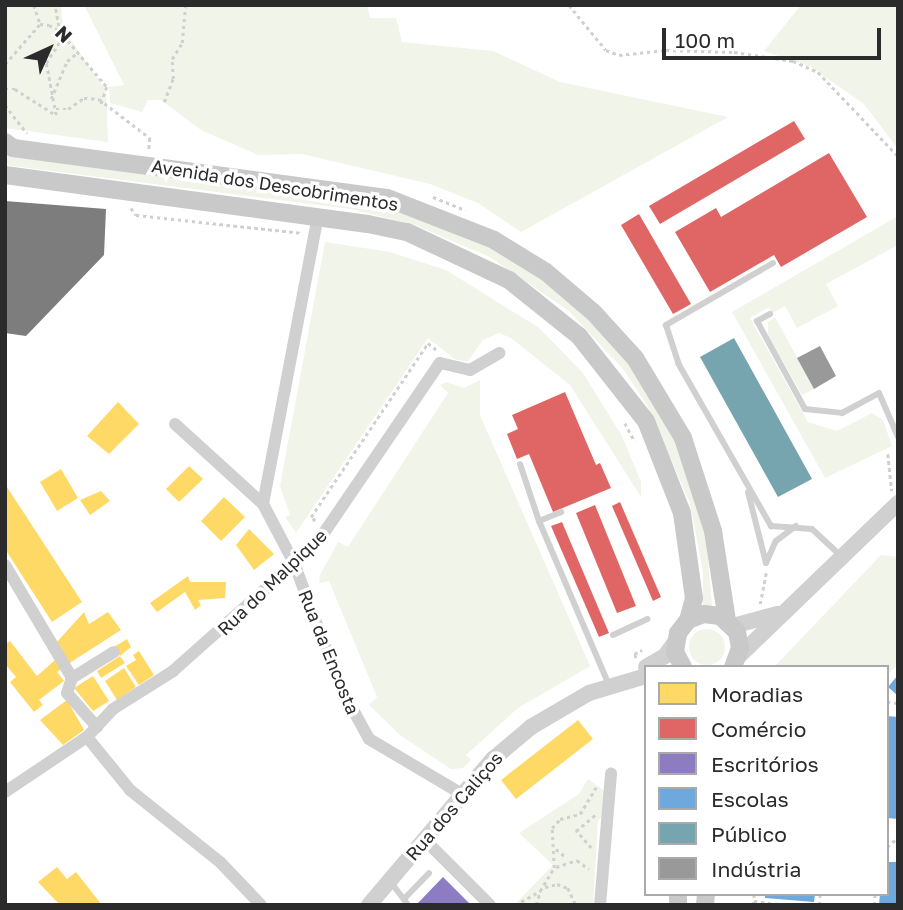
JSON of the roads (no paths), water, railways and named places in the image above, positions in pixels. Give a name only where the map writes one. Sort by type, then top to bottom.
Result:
[{"type":"main road","name":"Avenida dos Descobrimentos","points":[[11,139],[13,148],[387,198],[494,240],[546,272],[594,313],[635,358],[683,438],[713,531],[730,623],[740,640],[736,662]]},
{"type":"main road","name":"Avenida dos Descobrimentos","points":[[5,175],[318,215],[407,232],[509,280],[579,335],[646,421],[682,513],[694,598],[688,620]]},
{"type":"main road","points":[[682,665],[675,642],[688,620],[712,614],[730,623]]},
{"type":"street","points":[[263,504],[318,215]]},
{"type":"street","name":"Rua do Malpique","points":[[5,792],[92,732],[113,709],[201,649],[326,533],[440,363],[470,370],[499,353]]},
{"type":"street","name":"Rua da Encosta","points":[[175,424],[263,504],[294,563],[359,726],[369,739],[462,794]]},
{"type":"street","points":[[736,662],[782,612],[841,556],[892,513],[898,503]]},
{"type":"street","points":[[5,565],[72,678]]},
{"type":"street","points":[[730,623],[782,612]]},
{"type":"street","name":"Rua dos Caliços","points":[[648,665],[675,642]]},
{"type":"street","points":[[114,652],[72,678],[67,693],[130,790],[220,862],[261,905]]},
{"type":"street","name":"Rua dos Caliços","points":[[369,905],[493,759],[531,727],[644,668]]},
{"type":"street","name":"Rua dos Caliços","points":[[616,683],[644,676]]},
{"type":"street","points":[[600,905],[611,773]]},
{"type":"street","points":[[424,839],[490,905]]},
{"type":"lane","points":[[773,263],[666,325],[678,363],[771,526],[797,525],[812,529],[841,556]]},
{"type":"lane","points":[[770,314],[757,321],[805,409],[842,413],[878,393],[898,437]]},
{"type":"lane","points":[[520,464],[539,521],[616,683]]},
{"type":"lane","points":[[746,482],[766,563],[776,541],[797,525]]},
{"type":"lane","points":[[539,521],[561,512]]},
{"type":"lane","points":[[613,635],[648,619]]},
{"type":"lane","points":[[389,881],[406,902],[429,873]]}]
